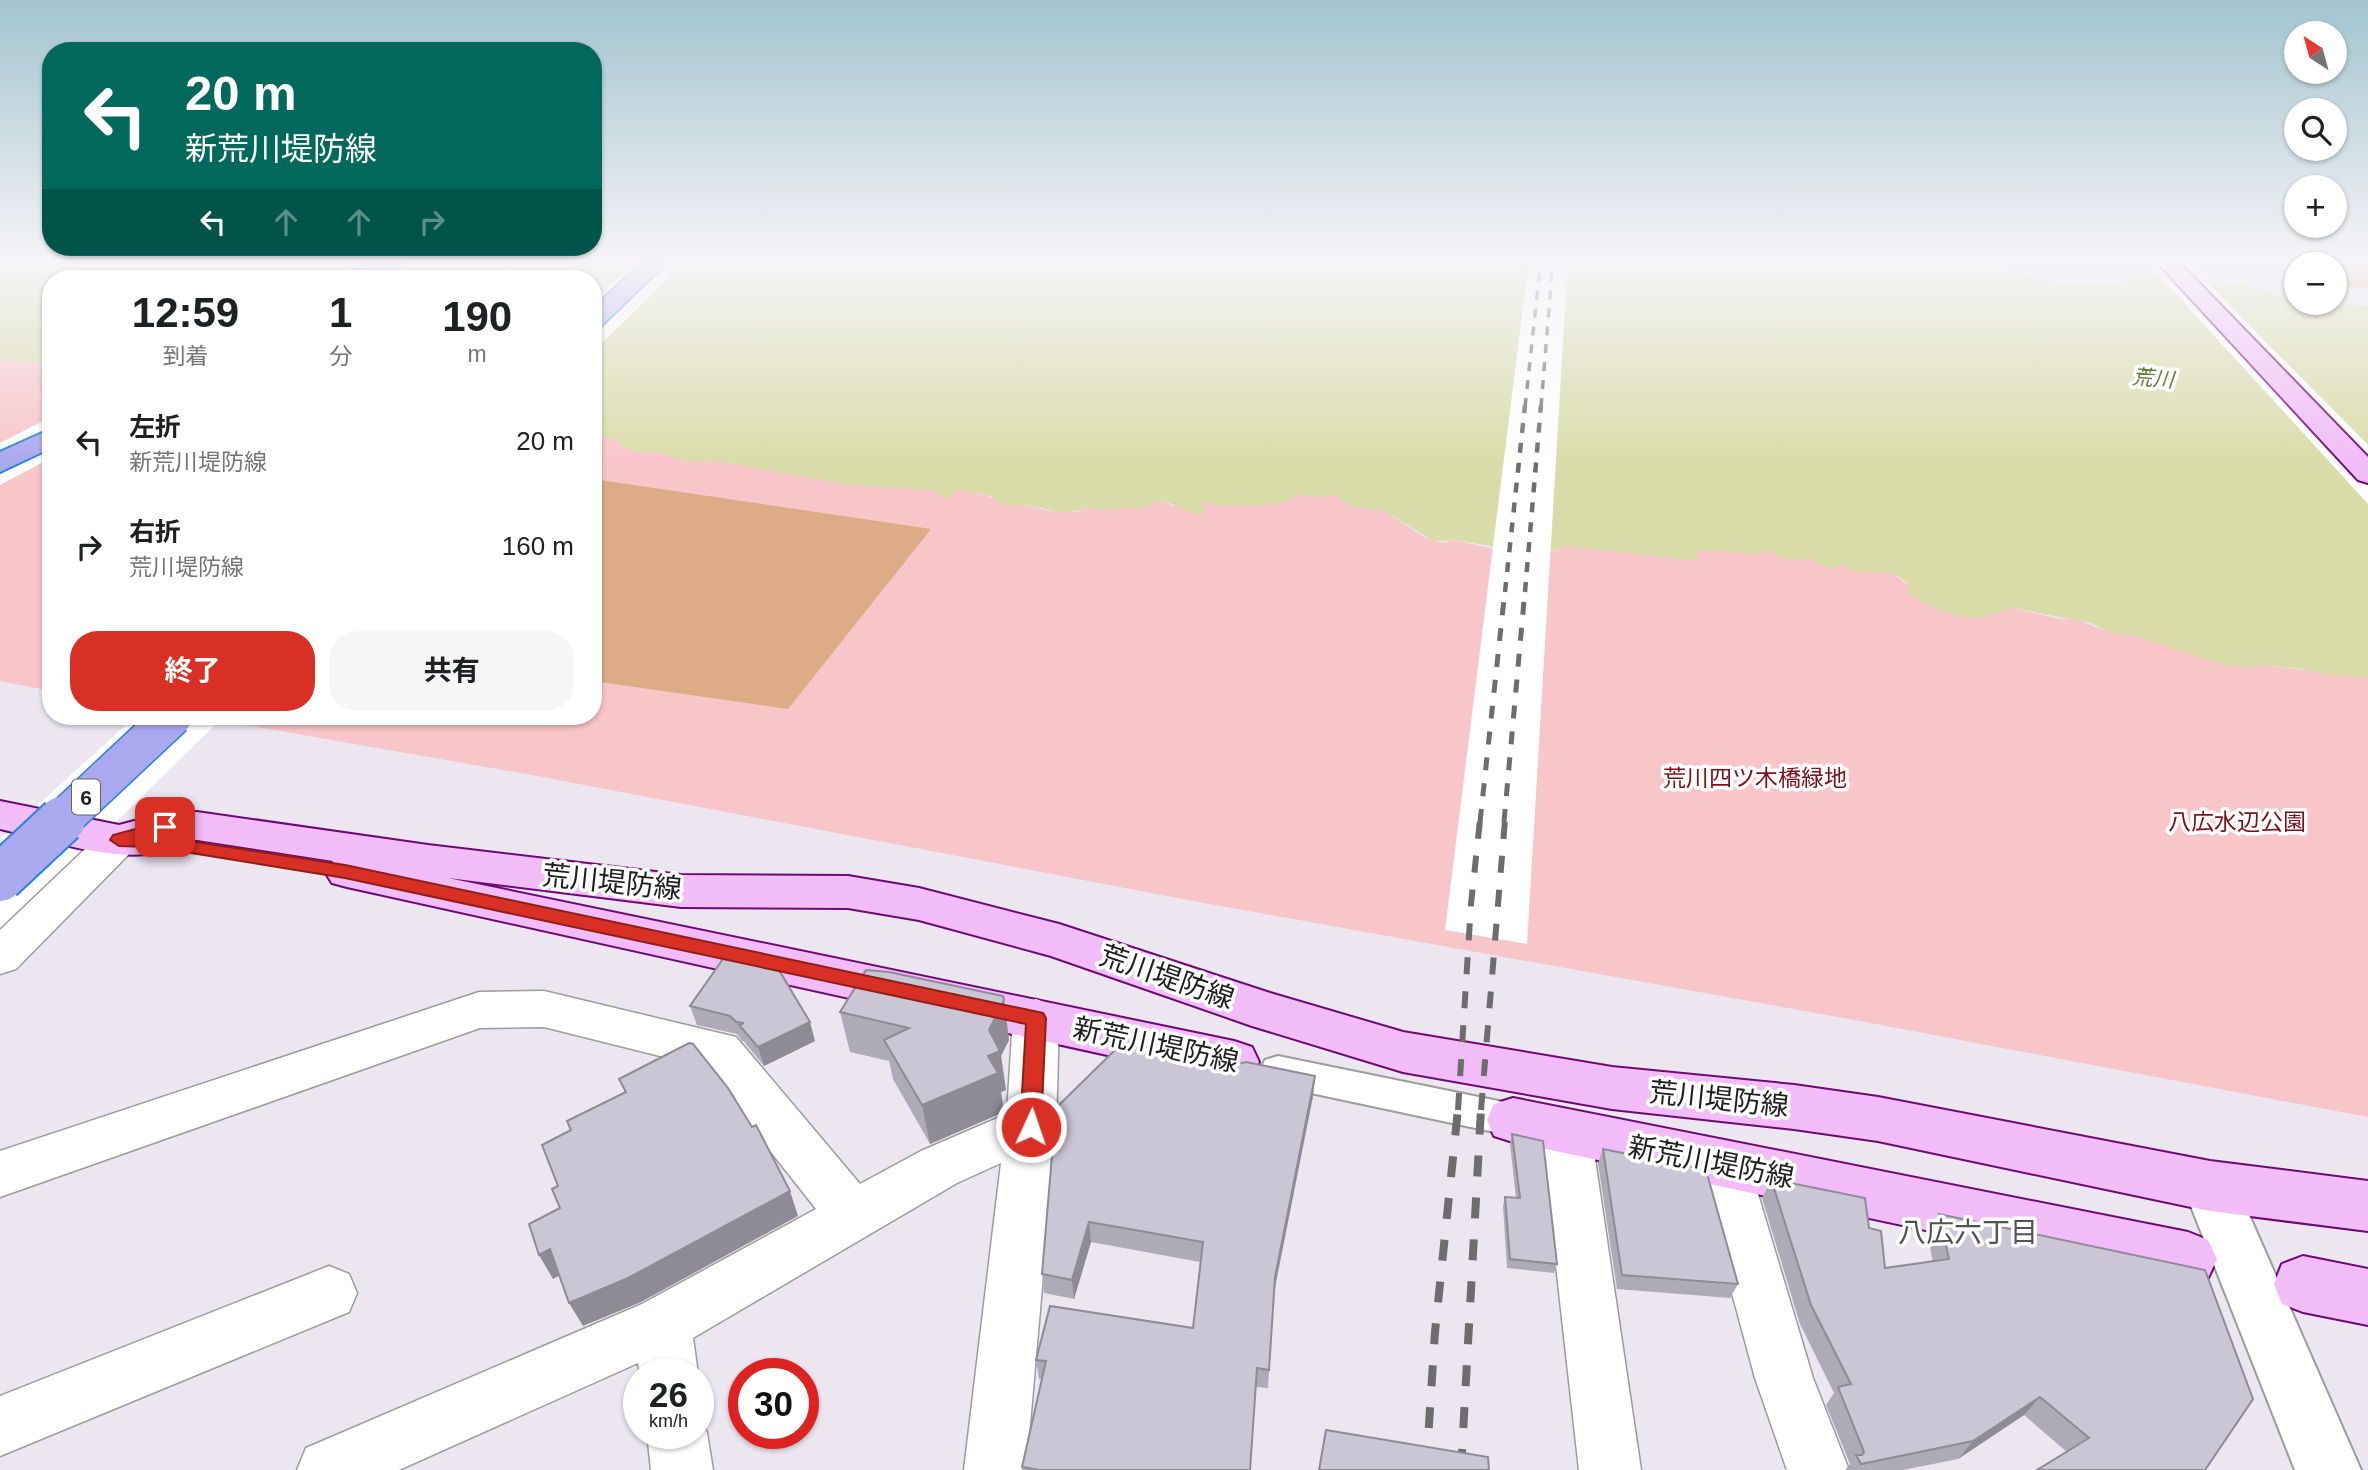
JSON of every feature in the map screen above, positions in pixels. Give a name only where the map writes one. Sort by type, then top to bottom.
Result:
[{"type":"highway","points":[[0,463],[42,442]]},
{"type":"highway","name":"6","points":[[0,878],[163,725]]},
{"type":"main road","points":[[2229,328],[2368,474]]},
{"type":"main road","name":"新荒川堤防線","points":[[2,818],[119,840],[154,841],[345,872],[1234,1062]]},
{"type":"main road","name":"荒川堤防線","points":[[119,840],[165,827],[197,826],[428,860],[681,891],[860,894],[919,904],[1059,942],[1281,1016],[1403,1052],[1598,1086],[1878,1119],[2210,1186]]},
{"type":"main road","name":"新荒川堤防線","points":[[1513,1120],[2188,1259]]},
{"type":"main road","points":[[2210,1186],[2368,1206]]},
{"type":"main road","points":[[2303,1284],[2368,1297]]},
{"type":"street","points":[[0,957],[119,840]]},
{"type":"street","points":[[0,1174],[479,1010],[544,1009],[719,1051],[853,1215]]},
{"type":"street","points":[[995,1470],[1031,1127],[1036,1018]]},
{"type":"street","name":"新荒川堤防線","points":[[1234,1062],[1513,1120]]},
{"type":"street","points":[[328,1470],[666,1349],[853,1215],[939,1167],[1031,1127]]},
{"type":"street","points":[[1566,1132],[1610,1470]]},
{"type":"street","points":[[1723,1164],[1784,1378],[1818,1470]]},
{"type":"street","points":[[2210,1186],[2328,1470]]},
{"type":"street","points":[[0,1426],[329,1293]]},
{"type":"street","points":[[679,1449],[682,1470]]},
{"type":"green space","points":[[0,360],[42,362],[42,689],[0,681]]},
{"type":"green space","name":"荒川四ツ木橋緑地","points":[[602,437],[619,440],[636,453],[652,451],[685,461],[724,462],[849,485],[932,490],[952,497],[955,492],[961,490],[1049,511],[1143,508],[1163,500],[1171,506],[1206,501],[1214,505],[1263,505],[1283,503],[1292,500],[1296,495],[1335,495],[1349,506],[1385,511],[1425,538],[1443,543],[1453,540],[1494,549],[1550,552],[1566,546],[1697,561],[1695,551],[1716,552],[1716,549],[1747,554],[1769,551],[1785,559],[1811,559],[1830,569],[1841,565],[1856,571],[1890,572],[1909,585],[1992,615],[2000,609],[2012,608],[2059,619],[2075,619],[2106,631],[2135,636],[2246,668],[2261,665],[2368,678],[2368,1117],[1860,1021],[1204,903],[532,775],[245,725],[602,725]]},
{"type":"shaded area","points":[[602,480],[931,529],[788,709],[602,682]]},
{"type":"water","points":[[0,328],[42,328],[42,362],[0,360]]},
{"type":"water","name":"荒川","points":[[602,328],[2368,328],[2368,678],[2316,673],[2303,669],[2261,665],[2246,668],[2217,663],[2135,636],[2106,631],[2091,623],[2013,608],[1981,617],[1955,615],[1913,597],[1908,592],[1909,585],[1891,573],[1857,571],[1841,565],[1830,569],[1811,559],[1785,559],[1769,551],[1747,554],[1717,550],[1696,551],[1698,561],[1566,546],[1541,554],[1453,540],[1433,541],[1385,511],[1349,506],[1335,495],[1296,495],[1292,500],[1264,505],[1214,505],[1206,501],[1202,503],[1207,511],[1196,515],[1162,500],[1143,508],[1088,508],[1065,513],[1025,505],[1002,505],[994,497],[961,490],[950,498],[945,498],[932,490],[849,485],[724,462],[685,461],[652,451],[636,453],[632,449],[621,448],[619,440],[602,437]]},
{"type":"pier","points":[[602,328],[618,328],[602,343]]},
{"type":"pier","points":[[1520,328],[1564,328],[1527,944],[1445,930]]},
{"type":"pier","points":[[2207,328],[2252,328],[2368,445],[2368,504]]},
{"type":"pier","points":[[42,422],[42,463],[0,485],[0,443]]},
{"type":"pier","points":[[126,725],[215,725],[0,936],[0,839]]},
{"type":"building","points":[[725,956],[777,967],[810,1022],[758,1047],[739,1025],[744,1023],[736,1022],[730,1016],[690,1006]]},
{"type":"building","points":[[866,970],[889,972],[1003,996],[1004,1000],[989,1030],[1000,1051],[988,1056],[998,1073],[922,1105],[884,1040],[909,1028],[840,1012]]},
{"type":"building","points":[[1124,1041],[1234,1065],[1246,1062],[1315,1076],[1275,1277],[1269,1370],[1257,1368],[1250,1470],[1040,1470],[1022,1467],[1046,1361],[1036,1360],[1050,1306],[1193,1328],[1203,1242],[1089,1222],[1072,1280],[1042,1274],[1056,1108]]},
{"type":"building","points":[[689,1043],[693,1044],[728,1088],[752,1127],[756,1125],[790,1191],[628,1278],[569,1303],[550,1249],[539,1255],[529,1224],[560,1208],[552,1189],[558,1186],[542,1145],[571,1130],[567,1121],[626,1092],[619,1079]]},
{"type":"building","points":[[1512,1134],[1543,1141],[1557,1264],[1510,1259],[1505,1197],[1520,1198]]},
{"type":"building","points":[[1603,1149],[1706,1170],[1738,1284],[1622,1275]]},
{"type":"building","points":[[1771,1179],[1865,1198],[1869,1228],[1881,1231],[1885,1268],[1949,1259],[1939,1214],[2205,1270],[2253,1399],[2205,1470],[2037,1470],[2089,1438],[2040,1397],[1973,1441],[1861,1464],[1856,1455],[1862,1455],[1864,1452],[1838,1387],[1851,1384],[1811,1305]]},
{"type":"building","points":[[1326,1430],[1488,1457],[1489,1470],[1319,1470]]},
{"type":"railway","points":[[1525,407],[1534,328]]},
{"type":"railway","points":[[1541,407],[1547,328]]},
{"type":"railway","points":[[1505,592],[1525,405]]},
{"type":"railway","points":[[1525,592],[1541,405]]},
{"type":"railway","points":[[1480,822],[1505,590]]},
{"type":"railway","points":[[1504,822],[1525,590]]},
{"type":"railway","points":[[1458,1110],[1471,904],[1480,820]]},
{"type":"railway","points":[[1481,1110],[1505,820]]},
{"type":"railway","points":[[1426,1470],[1435,1332],[1458,1109]]},
{"type":"railway","points":[[1461,1470],[1481,1109]]},
{"type":"district","name":"八広六丁目","points":[[1968,1232]]},
{"type":"route","points":[[165,827],[119,840],[154,841],[345,872],[1036,1018],[1031,1127]]},
{"type":"park label","name":"八広水辺公園","points":[[2237,822]]}]
